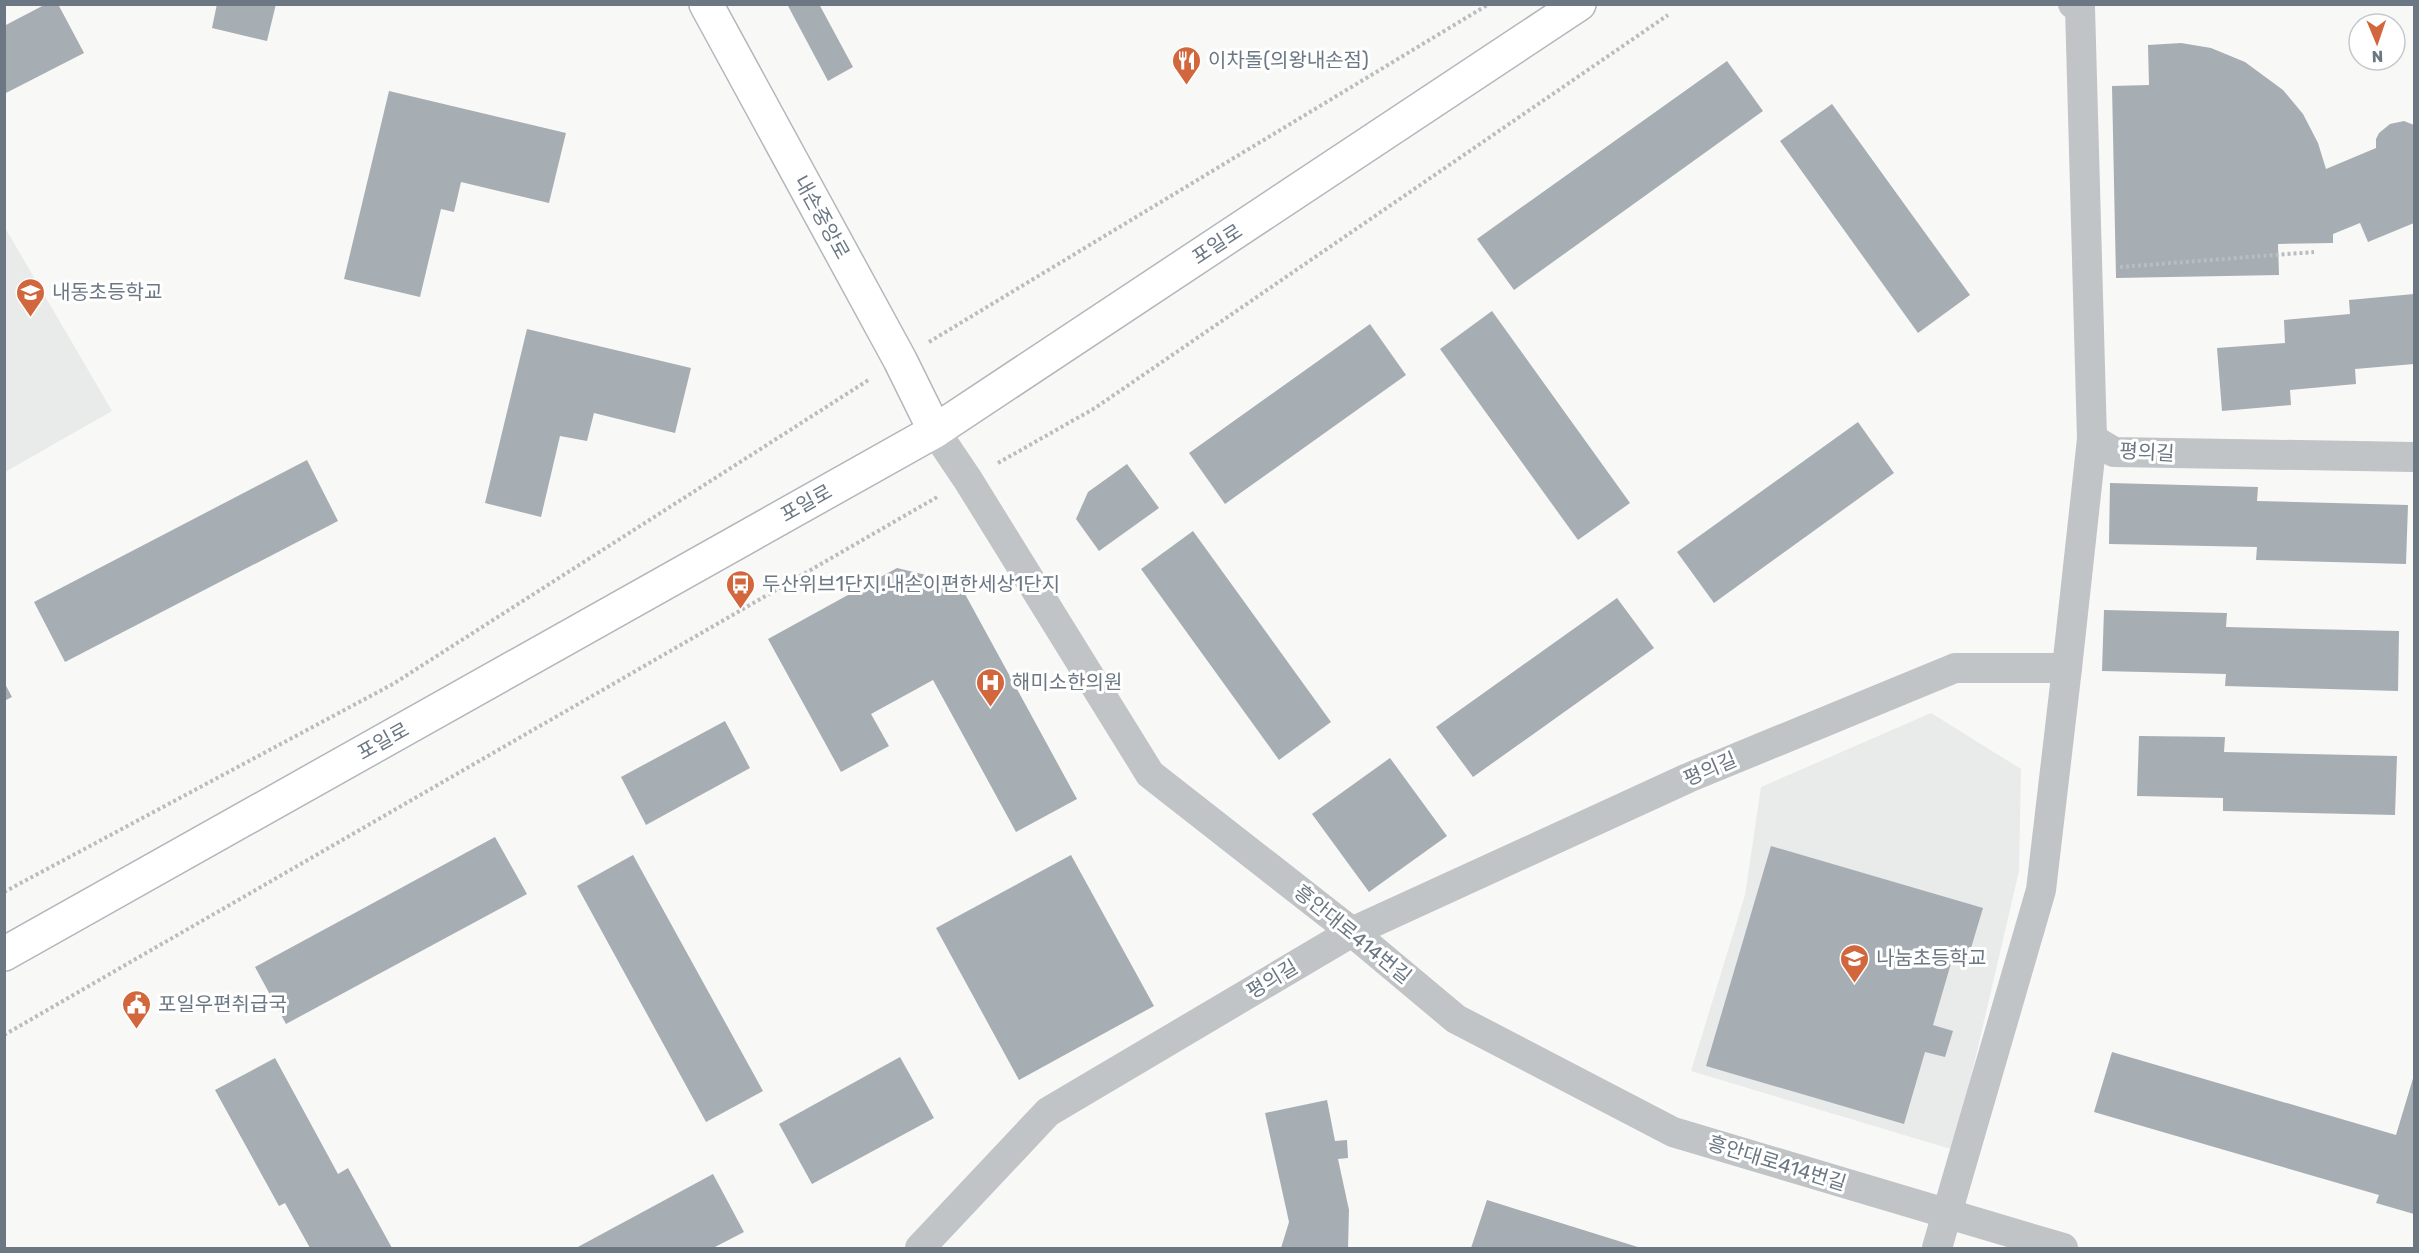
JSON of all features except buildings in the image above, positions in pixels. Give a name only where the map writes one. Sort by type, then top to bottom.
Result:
[{"type":"street","name":"내손중앙로","points":[[706,4],[900,360],[935,430]]},
{"type":"street","name":"포일로","points":[[4,954],[935,430],[1579,4]]},
{"type":"street","points":[[2073,4],[2080,7],[2092,439]]},
{"type":"street","name":"흥안대로414번길","points":[[935,430],[1150,774],[1352,932],[1456,1019],[1672,1131],[2063,1248]]},
{"type":"street","name":"평의길","points":[[920,1248],[1048,1112],[1352,932],[1688,778],[1955,668],[2067,668],[2092,439],[2114,452],[2415,457]]},
{"type":"street","points":[[1937,1248],[2041,890],[2067,668]]},
{"type":"path","points":[[4,892],[393,684],[900,360],[1489,4]]},
{"type":"path","points":[[4,1035],[1095,408],[1668,15]]},
{"type":"path","points":[[2087,270],[2314,252]]},
{"type":"shaded area","name":"내동초등학교","points":[[4,226],[112,411],[5,472],[4,472]]},
{"type":"shaded area","name":"나눔초등학교","points":[[1931,713],[2021,769],[2019,871],[1954,1150],[1691,1071],[1745,895],[1761,787]]},
{"type":"place","name":"이차돌(의왕내손점)","points":[[1187,86]]},
{"type":"place","name":"내동초등학교","points":[[31,318]]},
{"type":"place","name":"두산위브1단지.내손이편한세상1단지","points":[[741,610]]},
{"type":"place","name":"해미소한의원","points":[[991,708]]},
{"type":"place","name":"나눔초등학교","points":[[1855,984]]},
{"type":"place","name":"포일우편취급국","points":[[137,1030]]}]
